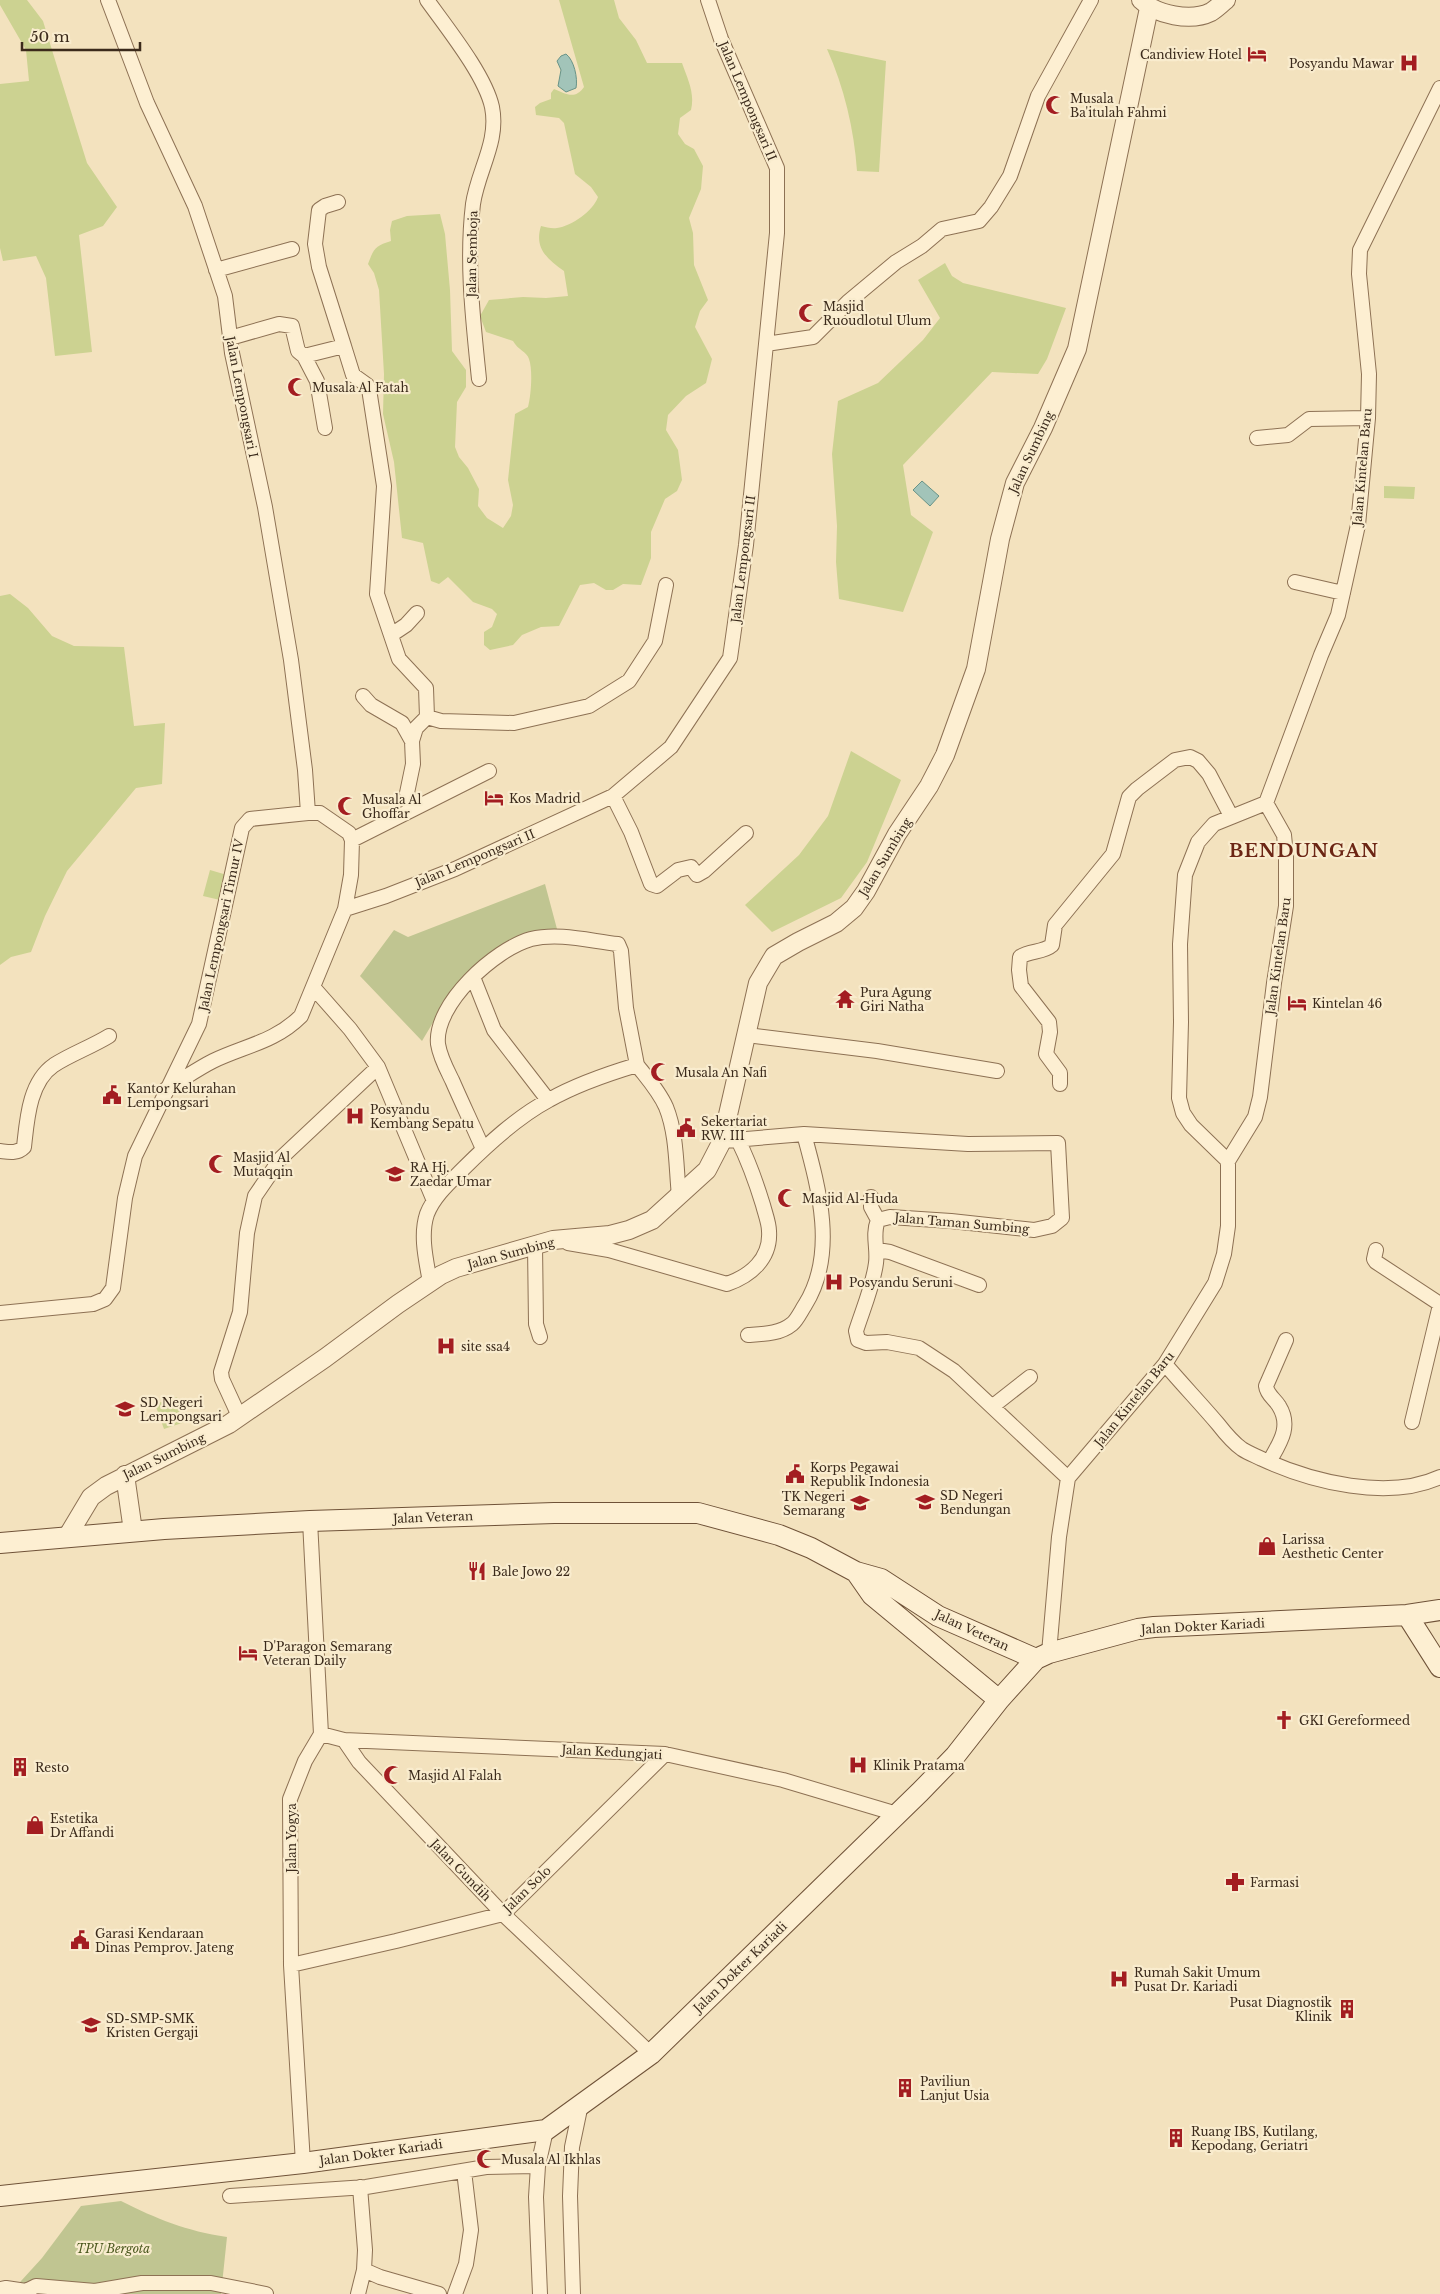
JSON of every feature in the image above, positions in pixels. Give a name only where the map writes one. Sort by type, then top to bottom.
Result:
[{"type":"main road","name":"Jalan Veteran","points":[[0,1543],[133,1531],[310,1521],[554,1513],[698,1513],[779,1535],[811,1548],[856,1572],[881,1579],[938,1616],[1043,1656]]},
{"type":"main road","name":"Jalan Veteran","points":[[856,1572],[872,1595],[999,1700]]},
{"type":"main road","name":"Jalan Dokter Kariadi","points":[[0,2196],[303,2163],[546,2130],[651,2054],[955,1756],[999,1700],[1043,1656],[1138,1629],[1154,1627],[1407,1615],[1440,1610]]},
{"type":"main road","points":[[1407,1615],[1440,1667]]},
{"type":"street","name":"Jalan Lempongsari I","points":[[108,0],[147,103],[195,206],[225,296],[230,338],[265,507],[290,660],[305,770],[308,813]]},
{"type":"street","name":"Jalan Semboja","points":[[428,0],[479,74],[492,107],[493,139],[474,202],[470,262],[479,378]]},
{"type":"street","name":"Jalan Lempongsari II","points":[[345,909],[386,896],[455,869],[613,796],[671,747],[730,658],[746,545],[777,233],[777,168],[721,39],[708,0]]},
{"type":"street","points":[[766,344],[813,337],[848,302],[896,262],[922,246],[942,229],[979,220],[991,207],[1010,176],[1038,96],[1091,0]]},
{"type":"street","points":[[1145,4],[1178,17],[1210,12],[1226,0]]},
{"type":"street","name":"Jalan Sumbing","points":[[68,1537],[91,1497],[125,1475],[229,1424],[430,1282],[456,1268],[535,1245],[553,1240],[610,1236],[652,1220],[707,1170],[730,1141],[747,1035],[758,983],[774,956],[836,923],[854,908],[866,891],[897,834],[929,786],[945,755],[976,669],[1001,532],[1014,483],[1043,428],[1077,349],[1145,4]]},
{"type":"street","name":"Jalan Kintelan Baru","points":[[1068,1478],[1164,1364],[1215,1283],[1224,1254],[1228,1226],[1228,1161],[1255,1117],[1260,1097],[1274,983],[1286,906],[1284,835],[1266,804],[1321,655],[1338,615],[1358,525],[1368,418],[1369,374],[1359,274],[1360,250],[1440,88]]},
{"type":"street","points":[[338,202],[319,210],[315,244],[319,267],[353,376],[364,382],[369,389],[384,486],[377,594],[399,659],[426,688],[427,717],[416,728],[412,741],[413,764],[407,793],[410,810]]},
{"type":"street","points":[[216,270],[292,249]]},
{"type":"street","points":[[230,338],[279,324],[292,326],[298,351],[304,356],[317,381],[325,428]]},
{"type":"street","points":[[304,356],[344,346]]},
{"type":"street","points":[[1257,438],[1288,434],[1308,419],[1368,418]]},
{"type":"street","points":[[1295,582],[1342,592]]},
{"type":"street","points":[[427,717],[441,721],[514,723],[589,706],[629,681],[655,640],[666,586]]},
{"type":"street","points":[[391,635],[406,625],[417,613]]},
{"type":"street","points":[[363,696],[371,705],[402,723],[412,741]]},
{"type":"street","points":[[1060,1084],[1060,1074],[1046,1054],[1050,1032],[1049,1022],[1020,986],[1020,957],[1025,954],[1047,950],[1052,946],[1055,925],[1113,854],[1130,797],[1137,789],[1176,760],[1190,757],[1198,761],[1209,774],[1231,816]]},
{"type":"street","points":[[166,1089],[212,1061],[271,1038],[288,1029],[301,1016],[345,909],[351,875],[352,840],[488,771]]},
{"type":"street","points":[[613,796],[631,832],[651,884],[657,886],[678,870],[691,867],[697,875],[704,871],[746,833]]},
{"type":"street","points":[[1228,1161],[1191,1125],[1183,1112],[1179,1098],[1181,1022],[1180,944],[1184,875],[1198,842],[1214,824],[1266,804]]},
{"type":"street","name":"Jalan Lempongsari Timur IV","points":[[0,1313],[93,1304],[105,1299],[113,1288],[125,1198],[135,1156],[199,1024],[242,828],[250,819],[320,813],[349,833],[352,840]]},
{"type":"street","points":[[483,1149],[441,1056],[438,1044],[438,1034],[454,1000],[473,978],[506,950],[531,939],[556,936],[618,944],[621,951],[626,1008],[638,1065],[654,1087],[668,1114],[679,1196]]},
{"type":"street","points":[[473,978],[494,1030],[548,1100]]},
{"type":"street","points":[[313,987],[350,1029],[378,1067],[434,1201]]},
{"type":"street","points":[[747,1035],[877,1050],[997,1071]]},
{"type":"street","points":[[0,1151],[20,1151],[24,1147],[33,1096],[41,1080],[52,1066],[109,1036]]},
{"type":"street","points":[[430,1282],[426,1260],[424,1228],[427,1213],[434,1201],[483,1149],[548,1100],[598,1077],[638,1065]]},
{"type":"street","points":[[239,1416],[222,1379],[221,1372],[240,1312],[247,1232],[255,1196],[281,1158],[378,1067]]},
{"type":"street","points":[[748,1336],[777,1332],[792,1324],[812,1293],[820,1272],[822,1251],[820,1195],[804,1134]]},
{"type":"street","name":"Jalan Taman Sumbing","points":[[730,1141],[804,1134],[968,1144],[1058,1143],[1062,1218],[1052,1226],[1034,1230],[965,1222],[890,1217],[878,1220],[875,1235],[877,1250],[873,1275],[856,1331],[858,1340],[887,1342],[919,1348],[954,1372],[993,1406],[1068,1478]]},
{"type":"street","points":[[553,1240],[609,1250],[727,1284],[742,1278],[753,1271],[765,1254],[769,1232],[753,1170],[730,1141]]},
{"type":"street","points":[[871,1198],[871,1207],[878,1220]]},
{"type":"street","points":[[535,1245],[536,1324],[540,1337]]},
{"type":"street","points":[[877,1250],[890,1252],[979,1285]]},
{"type":"street","points":[[1376,1250],[1374,1259],[1376,1262],[1440,1305],[1412,1422]]},
{"type":"street","points":[[1269,1462],[1286,1429],[1279,1406],[1266,1391],[1266,1386],[1286,1340]]},
{"type":"street","points":[[1164,1364],[1228,1436],[1242,1449],[1269,1462],[1306,1476],[1376,1488],[1425,1484],[1440,1477]]},
{"type":"street","points":[[993,1406],[1030,1377]]},
{"type":"street","points":[[125,1475],[133,1531]]},
{"type":"street","points":[[1043,1656],[1068,1478]]},
{"type":"street","points":[[310,1521],[321,1734]]},
{"type":"street","name":"Jalan Kedungjati","points":[[321,1734],[344,1740],[664,1754],[783,1780],[897,1814]]},
{"type":"street","name":"Jalan Yogya","points":[[303,2163],[291,1965],[290,1799],[305,1761],[321,1734]]},
{"type":"street","name":"Jalan Gundih","points":[[344,1740],[359,1762],[503,1914],[651,2054]]},
{"type":"street","name":"Jalan Solo","points":[[291,1965],[503,1914],[664,1754]]},
{"type":"street","points":[[573,2294],[570,2196],[572,2147],[581,2104]]},
{"type":"street","points":[[540,2294],[536,2197],[538,2166],[546,2130]]},
{"type":"street","points":[[230,2196],[360,2187],[486,2167],[538,2166]]},
{"type":"street","points":[[455,2294],[466,2264],[471,2230],[464,2171]]},
{"type":"street","points":[[358,2294],[364,2270],[365,2250],[360,2187]]},
{"type":"street","points":[[364,2270],[380,2278],[439,2294]]},
{"type":"street","points":[[0,2289],[6,2288],[26,2292],[36,2286],[95,2291],[142,2283],[212,2283],[266,2294]]},
{"type":"green space","points":[[0,0],[27,0],[43,21],[87,163],[117,207],[103,226],[79,235],[92,352],[55,356],[46,278],[36,256],[3,261],[0,248],[0,84],[29,81],[26,50],[0,5]]},
{"type":"green space","points":[[559,0],[614,0],[619,18],[636,40],[647,63],[682,63],[690,86],[692,104],[691,110],[680,118],[678,134],[685,144],[694,149],[703,166],[701,189],[689,218],[693,233],[694,265],[708,300],[700,311],[695,327],[712,359],[706,383],[686,396],[668,415],[666,430],[678,450],[682,480],[677,491],[665,499],[651,532],[651,558],[641,585],[623,584],[613,590],[606,590],[594,583],[580,585],[559,626],[541,627],[522,635],[513,645],[490,650],[484,645],[484,632],[492,627],[497,614],[492,609],[473,602],[448,577],[439,584],[431,581],[423,543],[402,538],[394,462],[383,414],[384,374],[379,290],[374,273],[368,264],[376,248],[391,241],[390,230],[392,221],[407,216],[440,214],[445,234],[450,290],[452,351],[466,370],[466,387],[457,402],[455,447],[479,489],[478,506],[487,518],[503,528],[511,516],[513,505],[508,480],[515,414],[528,407],[531,390],[531,370],[526,354],[513,341],[486,332],[480,316],[489,300],[568,296],[564,271],[547,257],[541,247],[539,234],[541,226],[555,228],[569,224],[587,212],[598,197],[591,187],[575,174],[564,123],[559,118],[536,115],[535,107],[551,99],[551,93],[554,89],[574,95],[584,87]]},
{"type":"green space","points":[[827,49],[886,61],[879,172],[857,171],[847,109]]},
{"type":"green space","points":[[945,263],[952,276],[963,283],[1066,308],[1047,359],[1038,374],[992,372],[903,465],[911,515],[933,532],[903,612],[839,599],[836,562],[837,526],[832,454],[838,401],[878,383],[923,340],[940,318],[918,280]]},
{"type":"green space","points":[[1384,486],[1415,487],[1414,499],[1384,498]]},
{"type":"green space","points":[[10,594],[28,608],[52,636],[74,646],[124,647],[134,726],[165,723],[162,784],[136,788],[67,871],[45,916],[31,952],[11,957],[0,965],[0,596]]},
{"type":"green space","points":[[851,751],[901,780],[867,862],[841,898],[772,932],[745,905],[799,855],[828,816]]},
{"type":"green space","points":[[210,870],[227,875],[220,900],[203,896]]},
{"type":"green space","points":[[545,884],[557,929],[498,948],[441,1009],[422,1041],[360,976],[394,930],[408,937]]},
{"type":"green space","points":[[177,1397],[185,1422],[164,1429],[155,1404]]},
{"type":"green space","name":"TPU Bergota","points":[[121,2201],[172,2224],[227,2237],[221,2294],[0,2294],[11,2292],[42,2258],[81,2206]]},
{"type":"water","points":[[566,54],[576,74],[576,88],[566,92],[558,86],[561,70],[557,61]]},
{"type":"water","points":[[922,481],[939,496],[930,506],[913,490]]},
{"type":"place","name":"Candiview Hotel","points":[[1257,54]]},
{"type":"place","name":"Posyandu Mawar","points":[[1409,63]]},
{"type":"place","name":"Musala Ba'itulah Fahmi","points":[[1055,105]]},
{"type":"place","name":"Masjid Ruoudlotul Ulum","points":[[808,313]]},
{"type":"place","name":"Musala Al Fatah","points":[[297,387]]},
{"type":"place","name":"Kos Madrid","points":[[494,798]]},
{"type":"place","name":"Musala Al Ghoffar","points":[[347,806]]},
{"type":"place","name":"Pura Agung Giri Natha","points":[[845,999]]},
{"type":"place","name":"Kintelan 46","points":[[1297,1003]]},
{"type":"place","name":"Musala An Nafi","points":[[660,1072]]},
{"type":"place","name":"Kantor Kelurahan Lempongsari","points":[[112,1095]]},
{"type":"place","name":"Posyandu Kembang Sepatu","points":[[355,1116]]},
{"type":"place","name":"Sekertariat RW. III","points":[[686,1128]]},
{"type":"place","name":"Masjid Al Mutaqqin","points":[[218,1164]]},
{"type":"place","name":"RA Hj. Zaedar Umar","points":[[395,1174]]},
{"type":"place","name":"Masjid Al-Huda","points":[[787,1198]]},
{"type":"place","name":"Posyandu Seruni","points":[[834,1282]]},
{"type":"place","name":"site ssa4","points":[[446,1346]]},
{"type":"place","name":"SD Negeri Lempongsari","points":[[125,1409]]},
{"type":"place","name":"Korps Pegawai Republik Indonesia","points":[[795,1474]]},
{"type":"place","name":"SD Negeri Bendungan","points":[[925,1502]]},
{"type":"place","name":"TK Negeri Semarang","points":[[860,1503]]},
{"type":"place","name":"Larissa Aesthetic Center","points":[[1267,1546]]},
{"type":"place","name":"Bale Jowo 22","points":[[477,1571]]},
{"type":"place","name":"D'Paragon Semarang Veteran Daily","points":[[248,1653]]},
{"type":"place","name":"GKI Gereformeed","points":[[1284,1720]]},
{"type":"place","name":"Klinik Pratama","points":[[858,1765]]},
{"type":"place","name":"Resto","points":[[20,1767]]},
{"type":"place","name":"Masjid Al Falah","points":[[393,1775]]},
{"type":"place","name":"Estetika Dr Affandi","points":[[35,1825]]},
{"type":"place","name":"Farmasi","points":[[1235,1882]]},
{"type":"place","name":"Garasi Kendaraan Dinas Pemprov. Jateng","points":[[80,1940]]},
{"type":"place","name":"Rumah Sakit Umum Pusat Dr. Kariadi","points":[[1119,1979]]},
{"type":"place","name":"Pusat Diagnostik Klinik","points":[[1347,2009]]},
{"type":"place","name":"SD-SMP-SMK Kristen Gergaji","points":[[91,2025]]},
{"type":"place","name":"Paviliun Lanjut Usia","points":[[905,2088]]},
{"type":"place","name":"Ruang IBS, Kutilang, Kepodang, Geriatri","points":[[1176,2138]]},
{"type":"place","name":"Musala Al Ikhlas","points":[[486,2159]]},
{"type":"district","name":"BENDUNGAN","points":[[1304,851]]}]
